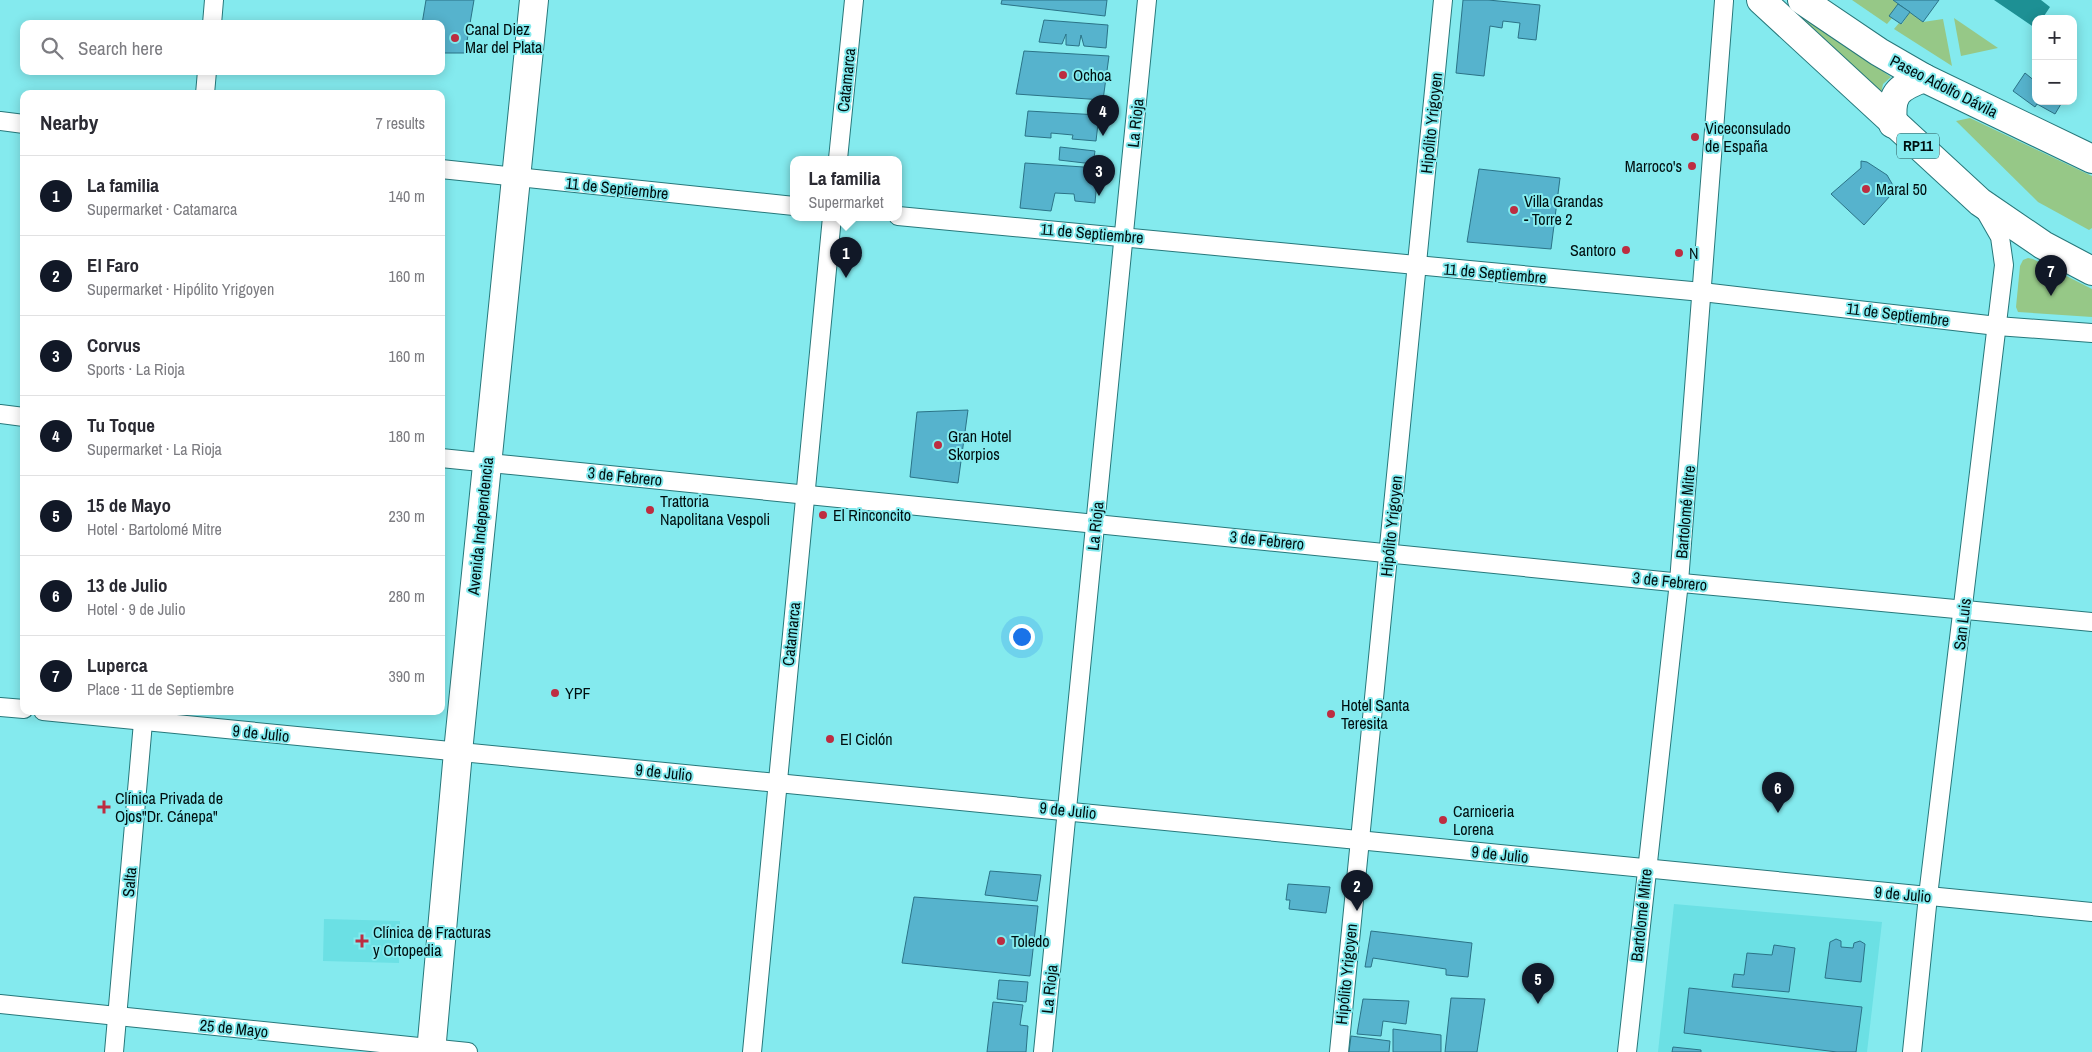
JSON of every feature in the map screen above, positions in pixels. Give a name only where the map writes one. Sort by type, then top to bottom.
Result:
[{"type":"main road","name":"Avenida Independencia","points":[[431,1050],[486,463],[534,0]]},
{"type":"main road","name":"RP11","points":[[1761,0],[1762,3],[1893,124],[1980,202],[2043,245],[2092,271]]},
{"type":"main road","name":"Paseo Adolfo Dávila","points":[[1802,0],[1879,52],[1924,78],[2092,159]]},
{"type":"main road","points":[[1893,124],[1892,103],[1895,95],[1901,88],[1924,78]]},
{"type":"street","points":[[212,20],[214,0]]},
{"type":"street","name":"Catamarca","points":[[838,156],[854,0]]},
{"type":"street","name":"La Rioja","points":[[1043,1052],[1147,0]]},
{"type":"street","name":"Hipólito Yrigoyen","points":[[1339,1052],[1443,0]]},
{"type":"street","name":"Bartolomé Mitre","points":[[1627,1052],[1679,582],[1702,292],[1720,0]]},
{"type":"street","points":[[206,90],[207,75]]},
{"type":"street","points":[[0,121],[20,124]]},
{"type":"street","name":"11 de Septiembre","points":[[445,169],[790,206]]},
{"type":"street","name":"San Luis","points":[[1912,1052],[1928,896],[2004,265],[2003,250],[1996,230],[1980,202]]},
{"type":"street","name":"11 de Septiembre","points":[[902,216],[1702,292],[1997,326],[2092,333]]},
{"type":"street","name":"Catamarca","points":[[752,1052],[776,783],[832,221]]},
{"type":"street","points":[[0,414],[20,416]]},
{"type":"street","name":"3 de Febrero","points":[[445,458],[2092,622]]},
{"type":"street","points":[[0,707],[20,709]]},
{"type":"street","name":"9 de Julio","points":[[124,715],[458,752],[1067,810],[2092,912]]},
{"type":"street","name":"Salta","points":[[114,1052],[144,716]]},
{"type":"street","name":"25 de Mayo","points":[[0,1004],[431,1050],[468,1052]]},
{"type":"shaded area","points":[[1994,0],[2041,0],[2050,7],[2045,15],[2032,15],[2032,26]]},
{"type":"shaded area","points":[[1674,904],[1882,922],[1867,1052],[1658,1052]]},
{"type":"shaded area","name":"Clínica de Fracturas y Ortopedia","points":[[324,919],[400,921],[399,963],[323,961]]},
{"type":"green space","points":[[1779,0],[1891,77],[1883,84],[1881,94]]},
{"type":"green space","points":[[1852,0],[1893,0],[1898,4],[1887,24]]},
{"type":"green space","points":[[1910,12],[1923,22],[1943,19],[1952,66],[1894,29],[1899,23],[1902,24]]},
{"type":"green space","points":[[1954,18],[1998,48],[1961,56]]},
{"type":"green space","points":[[1970,118],[2092,176],[2092,228],[2089,230],[2038,202],[1956,121]]},
{"type":"green space","points":[[2028,258],[2092,289],[2092,317],[2018,312],[2016,307],[2020,266],[2023,260]]},
{"type":"building","name":"Canal Diez Mar del Plata","points":[[426,0],[474,0],[465,53],[445,53],[445,20],[423,20]]},
{"type":"building","points":[[1002,0],[1107,0],[1105,16],[1001,4]]},
{"type":"building","points":[[1463,0],[1488,0],[1540,5],[1536,40],[1518,38],[1520,23],[1503,21],[1502,28],[1490,26],[1484,76],[1456,73]]},
{"type":"building","points":[[1893,0],[1939,0],[1923,22]]},
{"type":"building","points":[[1898,4],[1910,12],[1901,24],[1889,16]]},
{"type":"building","points":[[1044,20],[1108,25],[1106,48],[1084,46],[1081,35],[1079,46],[1066,45],[1066,34],[1062,44],[1039,42]]},
{"type":"building","name":"Ochoa","points":[[1024,51],[1109,56],[1103,100],[1016,94]]},
{"type":"building","points":[[2025,73],[2032,79],[2032,105],[2013,91]]},
{"type":"building","points":[[2039,105],[2060,105],[2055,114]]},
{"type":"building","points":[[1028,111],[1099,115],[1096,141],[1072,139],[1073,135],[1051,133],[1051,138],[1025,136]]},
{"type":"building","points":[[1060,147],[1095,151],[1093,164],[1059,160]]},
{"type":"building","name":"Maral 50","points":[[1861,161],[1867,162],[1887,175],[1898,194],[1890,196],[1864,225],[1831,194],[1861,168]]},
{"type":"building","points":[[1025,163],[1098,168],[1095,203],[1075,201],[1074,194],[1055,193],[1051,211],[1020,208]]},
{"type":"building","name":"Villa Grandas - Torre 2","points":[[1479,169],[1560,178],[1551,249],[1467,242]]},
{"type":"building","name":"Gran Hotel Skorpios","points":[[968,410],[958,483],[910,477],[917,412]]},
{"type":"building","points":[[990,871],[1041,875],[1037,901],[985,895]]},
{"type":"building","points":[[1288,884],[1330,887],[1326,913],[1289,909],[1290,900],[1286,900]]},
{"type":"building","points":[[914,897],[1038,906],[1030,976],[902,963]]},
{"type":"building","points":[[1371,931],[1472,943],[1468,977],[1446,975],[1446,969],[1373,958],[1371,967],[1365,967]]},
{"type":"building","points":[[1836,939],[1841,941],[1841,947],[1853,948],[1854,943],[1860,941],[1865,944],[1861,982],[1825,978],[1830,942]]},
{"type":"building","points":[[1774,945],[1795,948],[1789,992],[1732,987],[1734,974],[1744,975],[1747,953],[1772,955]]},
{"type":"building","points":[[999,980],[1028,982],[1026,1002],[997,999]]},
{"type":"building","points":[[1689,988],[1862,1007],[1856,1052],[1837,1052],[1684,1033]]},
{"type":"building","points":[[1451,998],[1485,999],[1477,1052],[1445,1052]]},
{"type":"building","points":[[1363,999],[1409,1001],[1406,1024],[1383,1021],[1381,1036],[1357,1034]]},
{"type":"building","points":[[993,1002],[1023,1005],[1020,1025],[1028,1026],[1026,1052],[987,1052]]},
{"type":"building","points":[[1393,1029],[1441,1035],[1441,1052],[1393,1052]]},
{"type":"building","points":[[1351,1036],[1390,1041],[1389,1052],[1349,1052]]},
{"type":"building","points":[[1673,1047],[1701,1050],[1701,1052],[1672,1052]]},
{"type":"place","name":"Canal Diez Mar del Plata","points":[[455,38]]},
{"type":"place","name":"Ochoa","points":[[1063,75]]},
{"type":"place","name":"Tu Toque","points":[[1103,136]]},
{"type":"place","name":"Viceconsulado de España","points":[[1695,137]]},
{"type":"place","name":"Marroco's","points":[[1692,166]]},
{"type":"place","name":"Maral 50","points":[[1866,189]]},
{"type":"place","name":"Corvus","points":[[1099,196]]},
{"type":"place","name":"Villa Grandas - Torre 2","points":[[1514,210]]},
{"type":"place","name":"Santoro","points":[[1626,250]]},
{"type":"place","name":"N","points":[[1679,253]]},
{"type":"place","name":"La familia","points":[[846,278]]},
{"type":"place","name":"Luperca","points":[[2051,296]]},
{"type":"place","name":"Gran Hotel Skorpios","points":[[938,445]]},
{"type":"place","name":"Trattoria Napolitana Vespoli","points":[[650,510]]},
{"type":"place","name":"El Rinconcito","points":[[823,515]]},
{"type":"place","name":"YPF","points":[[555,693]]},
{"type":"place","name":"Hotel Santa Teresita","points":[[1331,714]]},
{"type":"place","name":"El Ciclón","points":[[830,739]]},
{"type":"place","name":"Clínica Privada de Ojos\"Dr. Cánepa\"","points":[[104,807]]},
{"type":"place","name":"13 de Julio","points":[[1778,813]]},
{"type":"place","name":"Carniceria Lorena","points":[[1443,820]]},
{"type":"place","name":"El Faro","points":[[1357,911]]},
{"type":"place","name":"Clínica de Fracturas y Ortopedia","points":[[362,941]]},
{"type":"place","name":"Toledo","points":[[1001,941]]},
{"type":"place","name":"15 de Mayo","points":[[1538,1004]]}]
